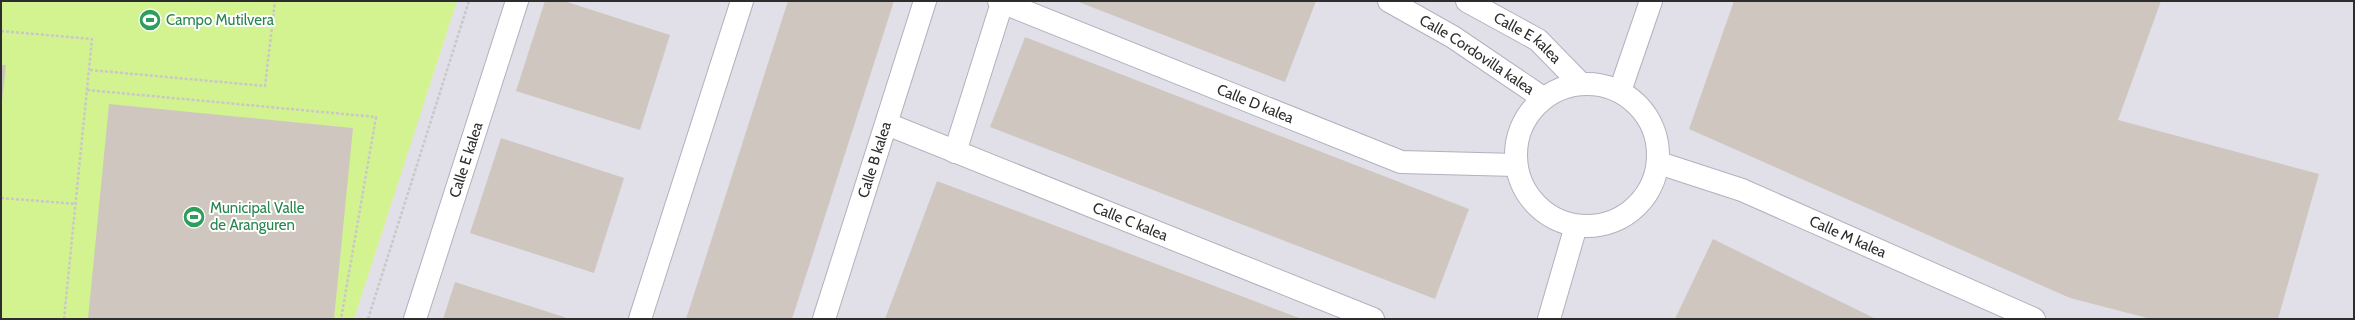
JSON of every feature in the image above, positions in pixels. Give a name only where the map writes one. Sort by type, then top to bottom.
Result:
[{"type":"street","name":"Calle E kalea","points":[[414,319],[517,1]]},
{"type":"street","points":[[640,319],[742,1]]},
{"type":"street","name":"Calle B kalea","points":[[824,319],[925,1]]},
{"type":"street","name":"Calle Cordovilla kalea","points":[[1389,1],[1453,37],[1543,98]]},
{"type":"street","name":"Calle E kalea","points":[[1467,1],[1538,40],[1580,83]]},
{"type":"street","points":[[1620,91],[1651,1]]},
{"type":"street","name":"Calle D kalea","points":[[955,152],[1000,2],[1400,162],[1516,165]]},
{"type":"street","points":[[1580,83],[1601,84],[1620,91],[1638,104],[1651,121],[1658,141],[1659,163],[1652,185],[1639,205],[1621,218],[1599,226],[1576,226],[1548,215],[1526,194],[1516,165],[1517,140],[1526,116],[1543,98],[1561,88],[1580,83]]},
{"type":"street","name":"Calle C kalea","points":[[887,124],[1373,319]]},
{"type":"street","name":"Calle M kalea","points":[[1659,163],[1742,190],[2034,319]]},
{"type":"street","points":[[1549,319],[1576,226]]},
{"type":"path","points":[[90,70],[265,86],[275,1]]},
{"type":"path","points":[[368,319],[469,1]]},
{"type":"path","points":[[1,31],[92,39],[64,319]]},
{"type":"path","points":[[87,90],[376,117],[341,319]]},
{"type":"path","points":[[1,198],[76,204]]},
{"type":"shaded area","points":[[457,1],[2354,1],[2354,319],[354,319]]},
{"type":"green space","name":"Municipal Valle de Aranguren","points":[[1,1],[457,1],[354,319],[1,319]]},
{"type":"building","points":[[545,1],[564,1],[670,35],[640,130],[516,91]]},
{"type":"building","points":[[788,1],[894,1],[792,319],[686,319]]},
{"type":"building","points":[[1076,1],[1316,1],[1285,82]]},
{"type":"building","points":[[1734,1],[2161,1],[2118,120],[2319,174],[2278,319],[2151,319],[2070,298],[1689,129]]},
{"type":"building","points":[[1025,37],[1469,209],[1435,299],[990,127]]},
{"type":"building","points":[[1,65],[6,65],[2,101],[1,101]]},
{"type":"building","points":[[109,104],[353,128],[334,319],[88,319]]},
{"type":"building","points":[[501,138],[624,178],[594,273],[470,233]]},
{"type":"building","points":[[937,181],[1302,319],[885,319]]},
{"type":"building","points":[[1713,239],[1876,319],[1675,319]]},
{"type":"building","points":[[455,282],[570,319],[443,319]]},
{"type":"place","name":"Campo Mutilvera","points":[[150,20]]},
{"type":"place","name":"Municipal Valle de Aranguren","points":[[194,217]]}]
